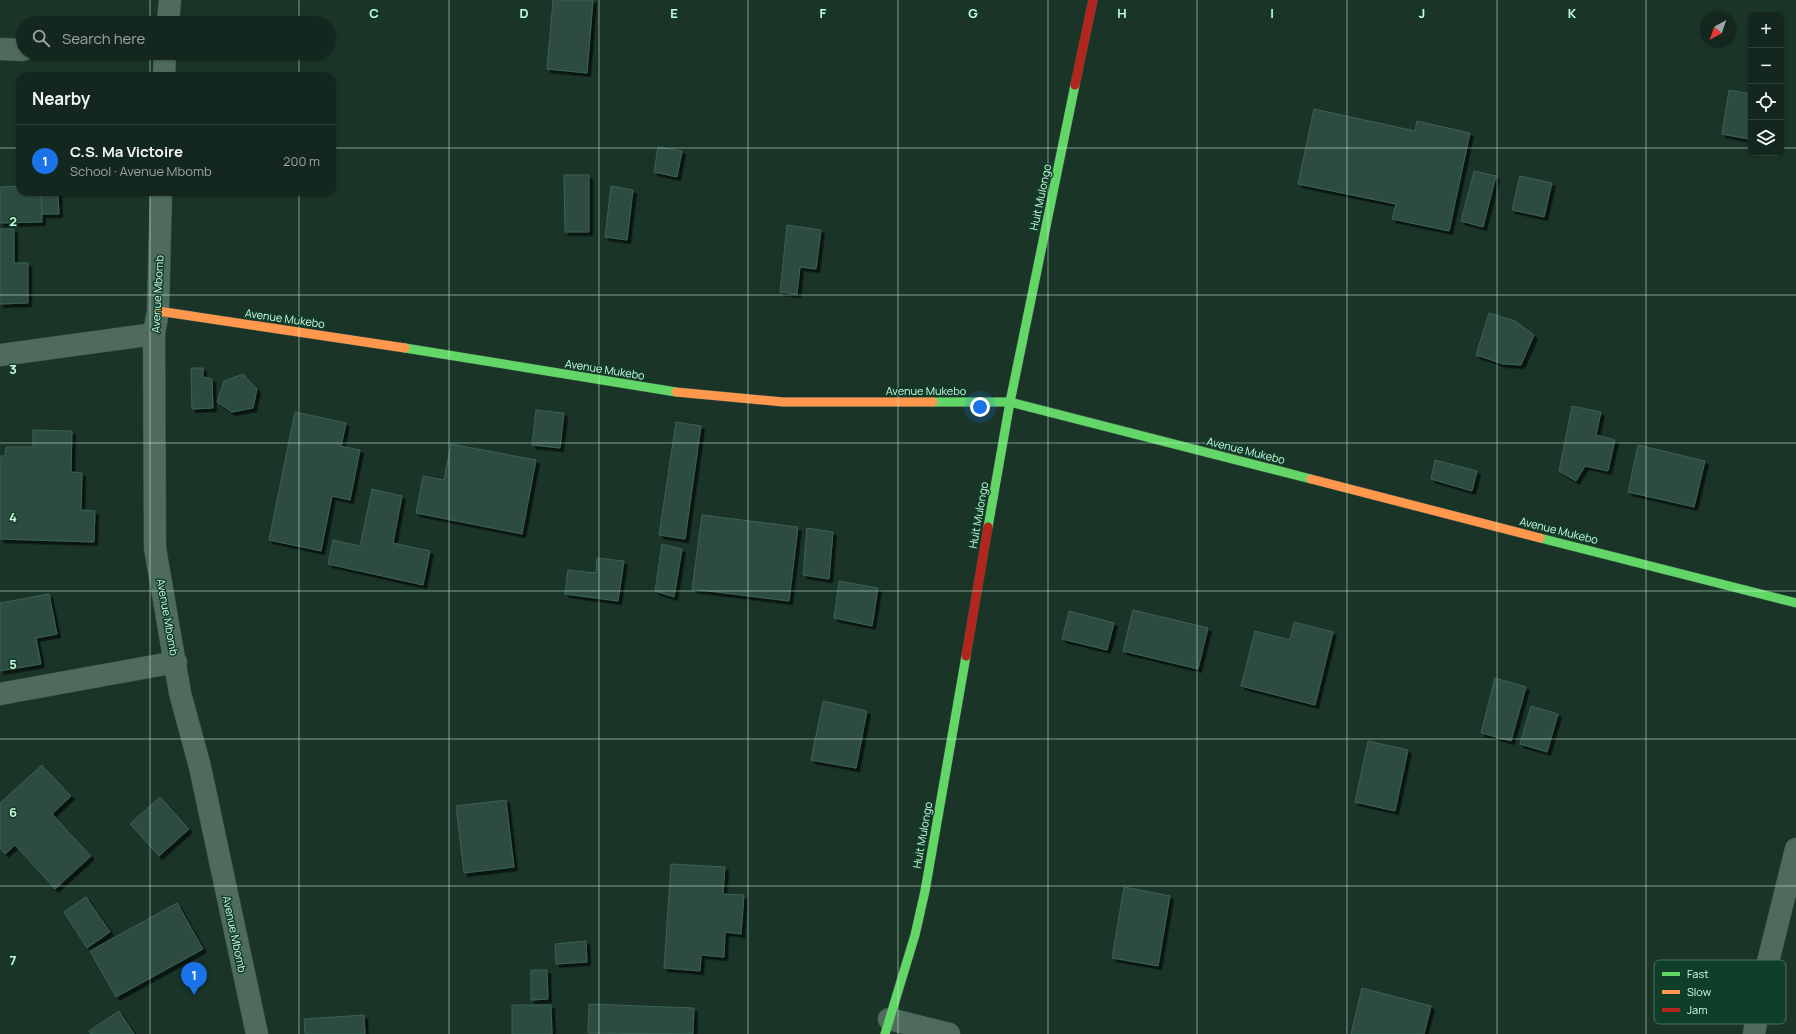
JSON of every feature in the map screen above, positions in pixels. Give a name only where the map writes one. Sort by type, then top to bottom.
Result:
[{"type":"street","points":[[169,16],[170,0]]},
{"type":"street","name":"Huit Mulongo","points":[[887,1026],[915,935],[925,891],[1010,402],[1093,0]]},
{"type":"street","points":[[0,49],[16,50]]},
{"type":"street","points":[[164,72],[165,60]]},
{"type":"street","name":"Avenue Mbomb","points":[[161,196],[158,312],[154,334],[155,548],[176,662],[180,693],[200,767],[257,1034]]},
{"type":"street","name":"Avenue Mukebo","points":[[158,312],[421,350],[666,391],[783,402],[1010,402],[1796,603]]},
{"type":"street","points":[[0,355],[154,334]]},
{"type":"street","points":[[0,694],[176,662]]},
{"type":"street","points":[[1768,960],[1796,849]]},
{"type":"street","points":[[1754,1034],[1756,1024]]},
{"type":"street","points":[[887,1026],[949,1034]]},
{"type":"building","points":[[553,0],[593,0],[587,73],[547,69]]},
{"type":"building","points":[[1729,90],[1748,93],[1748,139],[1722,134]]},
{"type":"building","points":[[1314,109],[1415,131],[1417,121],[1470,133],[1449,231],[1392,219],[1396,204],[1298,184]]},
{"type":"building","points":[[658,147],[682,151],[677,177],[654,172]]},
{"type":"building","points":[[1474,171],[1496,176],[1483,227],[1461,221]]},
{"type":"building","points":[[564,175],[589,175],[589,232],[565,232]]},
{"type":"building","points":[[1520,176],[1552,183],[1544,217],[1512,210]]},
{"type":"building","points":[[16,186],[16,196],[41,196],[42,222],[0,223],[0,187]]},
{"type":"building","points":[[611,186],[633,190],[627,240],[605,237]]},
{"type":"building","points":[[41,196],[58,196],[59,214],[42,214]]},
{"type":"building","points":[[787,225],[821,230],[816,269],[800,267],[797,294],[780,292]]},
{"type":"building","points":[[0,229],[14,229],[14,263],[28,263],[28,303],[0,304]]},
{"type":"building","points":[[1489,313],[1515,321],[1534,335],[1521,365],[1503,364],[1476,355]]},
{"type":"building","points":[[191,368],[203,368],[203,377],[212,379],[213,408],[192,409]]},
{"type":"building","points":[[243,374],[257,389],[253,408],[232,412],[217,402],[224,381]]},
{"type":"building","points":[[1572,406],[1601,412],[1596,435],[1615,440],[1608,471],[1585,466],[1576,481],[1559,471]]},
{"type":"building","points":[[536,410],[564,413],[560,448],[532,445]]},
{"type":"building","points":[[295,412],[346,423],[341,446],[360,450],[350,500],[332,496],[321,551],[269,540]]},
{"type":"building","points":[[676,422],[701,426],[685,539],[659,535]]},
{"type":"building","points":[[33,430],[72,431],[71,472],[82,473],[81,510],[95,511],[94,542],[0,539],[0,456],[5,456],[6,447],[33,447]]},
{"type":"building","points":[[451,444],[536,460],[522,534],[416,513],[423,476],[444,480]]},
{"type":"building","points":[[1638,445],[1705,461],[1694,507],[1628,492]]},
{"type":"building","points":[[1435,460],[1477,471],[1472,491],[1431,479]]},
{"type":"building","points":[[372,489],[402,496],[393,543],[430,551],[423,585],[328,564],[333,540],[360,546]]},
{"type":"building","points":[[702,515],[798,527],[789,601],[692,589]]},
{"type":"building","points":[[807,528],[833,532],[829,579],[803,575]]},
{"type":"building","points":[[662,544],[682,549],[674,597],[655,591]]},
{"type":"building","points":[[597,558],[624,561],[618,601],[565,594],[568,570],[596,573]]},
{"type":"building","points":[[839,581],[878,588],[872,626],[834,618]]},
{"type":"building","points":[[49,594],[57,634],[36,638],[41,664],[0,671],[0,603]]},
{"type":"building","points":[[1133,610],[1208,628],[1198,669],[1123,651]]},
{"type":"building","points":[[1069,611],[1114,623],[1107,650],[1062,639]]},
{"type":"building","points":[[1294,622],[1333,632],[1315,705],[1241,686],[1255,631],[1290,640]]},
{"type":"building","points":[[1495,678],[1526,687],[1511,741],[1481,733]]},
{"type":"building","points":[[823,701],[867,711],[856,768],[811,760]]},
{"type":"building","points":[[1531,706],[1558,714],[1547,752],[1520,744]]},
{"type":"building","points":[[1368,741],[1408,750],[1395,811],[1355,802]]},
{"type":"building","points":[[42,765],[71,796],[52,814],[91,856],[55,889],[15,845],[5,854],[0,848],[0,803]]},
{"type":"building","points":[[160,797],[189,829],[159,856],[130,824]]},
{"type":"building","points":[[506,800],[514,867],[464,873],[456,806]]},
{"type":"building","points":[[671,864],[725,867],[723,894],[744,895],[741,934],[725,932],[724,957],[701,955],[700,971],[664,968]]},
{"type":"building","points":[[1124,887],[1170,896],[1158,966],[1112,958]]},
{"type":"building","points":[[86,897],[110,932],[87,948],[64,912]]},
{"type":"building","points":[[177,903],[203,949],[116,997],[90,951]]},
{"type":"building","points":[[586,941],[587,962],[556,964],[555,944]]},
{"type":"building","points":[[531,970],[547,970],[548,999],[531,1000]]},
{"type":"building","points":[[1362,988],[1431,1006],[1424,1034],[1351,1034]]},
{"type":"building","points":[[589,1004],[694,1008],[693,1034],[588,1033]]},
{"type":"building","points":[[512,1005],[551,1005],[552,1034],[512,1034]]},
{"type":"building","points":[[119,1011],[134,1034],[91,1034],[89,1031]]},
{"type":"building","points":[[364,1015],[365,1034],[305,1034],[304,1019]]},
{"type":"traffic: fast","points":[[988,527],[1010,402],[1075,85]]},
{"type":"traffic: fast","points":[[405,348],[676,392]]},
{"type":"traffic: fast","points":[[933,402],[1010,402],[1311,479]]},
{"type":"traffic: fast","points":[[1540,538],[1796,603]]},
{"type":"traffic: fast","points":[[885,1034],[915,935],[925,891],[966,656]]},
{"type":"traffic: slow","points":[[158,311],[405,348]]},
{"type":"traffic: slow","points":[[676,392],[783,402],[933,402]]},
{"type":"traffic: slow","points":[[1311,479],[1540,538]]},
{"type":"traffic: jam","points":[[1075,85],[1093,0]]},
{"type":"traffic: jam","points":[[966,656],[988,527]]},
{"type":"place","name":"C.S. Ma Victoire","points":[[194,995]]}]
